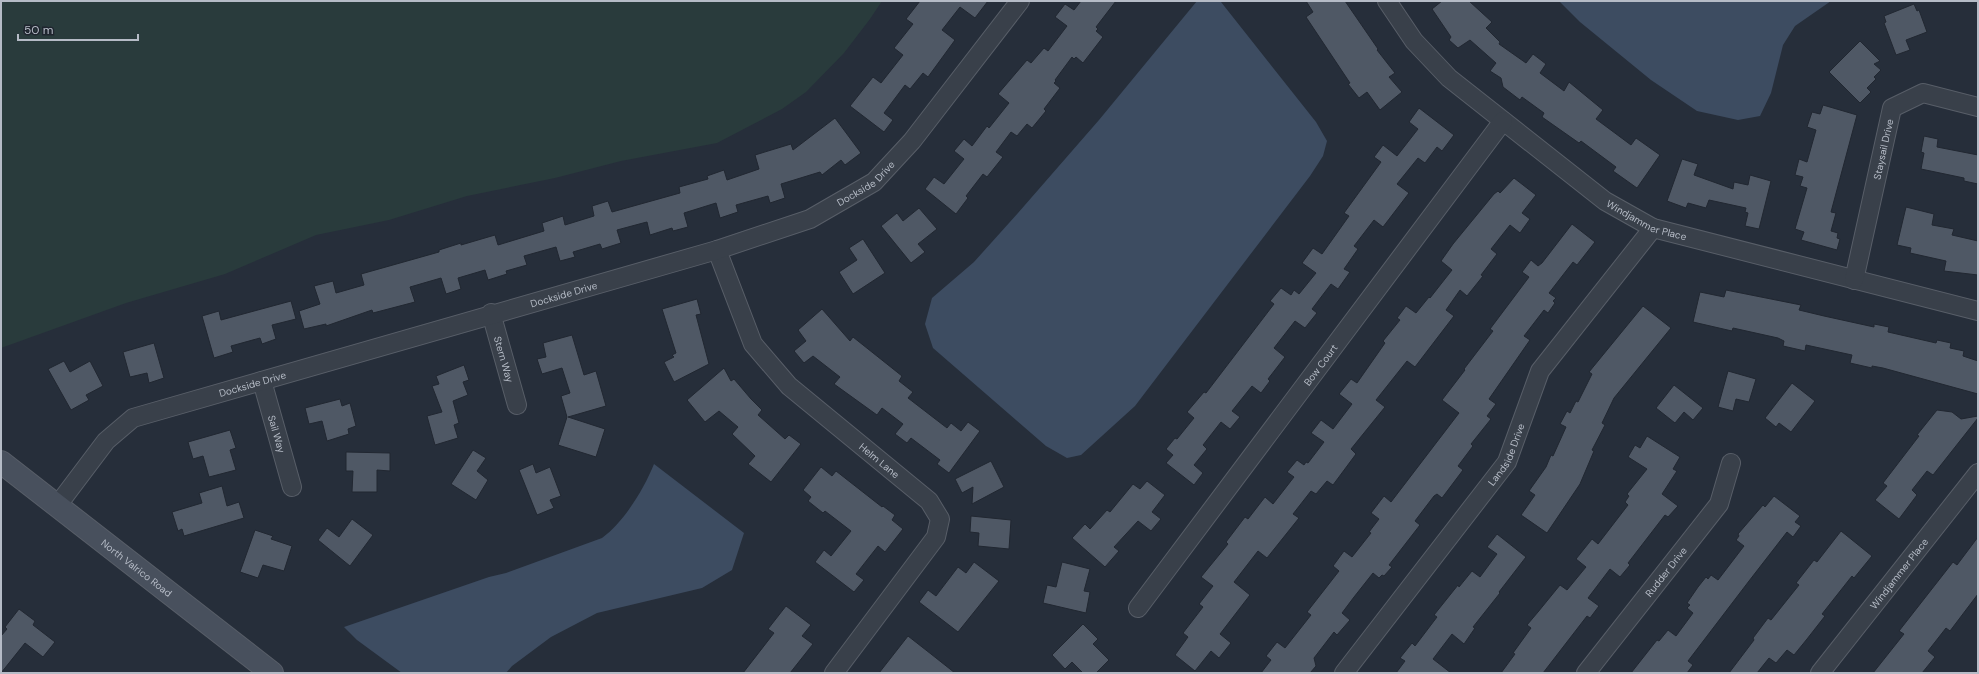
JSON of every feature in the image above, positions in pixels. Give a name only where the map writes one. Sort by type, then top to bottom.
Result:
[{"type":"street","name":"Dockside Drive","points":[[57,506],[106,441],[133,418],[717,250],[810,219],[874,182],[912,141],[1020,1]]},
{"type":"street","name":"Windjammer Place","points":[[1387,1],[1414,41],[1444,73],[1605,201],[1653,228],[1978,311]]},
{"type":"street","name":"Staysail Drive","points":[[1854,280],[1892,108],[1923,93],[1978,107]]},
{"type":"street","name":"Bow Court","points":[[1138,608],[1503,121]]},
{"type":"street","name":"Landside Drive","points":[[1344,673],[1507,462],[1540,371],[1653,228]]},
{"type":"street","name":"Helm Lane","points":[[717,250],[753,344],[789,386],[929,501],[940,519],[936,537],[834,673]]},
{"type":"street","name":"Stern Way","points":[[491,314],[517,405]]},
{"type":"street","name":"Sail Way","points":[[262,381],[292,487]]},
{"type":"street","name":"North Valrico Road","points":[[1,462],[272,673]]},
{"type":"street","name":"Rudder Drive","points":[[1586,673],[1719,504],[1731,463]]},
{"type":"street","name":"Windjammer Place","points":[[1820,673],[1978,473]]},
{"type":"shaded area","points":[[1,1],[882,1],[844,53],[806,92],[782,109],[717,143],[621,161],[555,178],[467,196],[389,220],[316,235],[225,274],[126,303],[1,348]]},
{"type":"water","points":[[1197,1],[1221,2],[1316,122],[1327,141],[1323,156],[1310,176],[1135,406],[1081,455],[1067,458],[1046,446],[933,348],[925,324],[932,298],[974,262],[1018,213],[1099,120]]},
{"type":"water","points":[[1559,1],[1831,1],[1795,26],[1783,45],[1771,93],[1760,116],[1738,120],[1697,111],[1651,80],[1580,22]]},
{"type":"water","points":[[654,464],[744,533],[732,570],[702,588],[597,613],[551,637],[512,666],[506,673],[402,673],[357,640],[344,627],[489,577],[506,573],[602,538],[625,514],[645,484]]},
{"type":"building","points":[[920,1],[988,1],[975,18],[960,7],[942,30],[955,40],[928,77],[923,73],[910,89],[905,85],[884,113],[893,120],[884,132],[850,106],[873,77],[881,83],[903,55],[894,48],[913,24],[906,19]]},
{"type":"building","points":[[1081,1],[1116,1],[1096,27],[1098,29],[1096,31],[1103,37],[1083,63],[1076,57],[1074,59],[1072,57],[1055,80],[1056,81],[1054,83],[1060,88],[1044,109],[1046,111],[1032,128],[1027,124],[1017,136],[1011,132],[996,152],[1003,157],[987,177],[983,174],[966,196],[968,198],[956,214],[925,189],[934,177],[944,184],[964,159],[954,151],[964,139],[972,146],[987,126],[989,128],[1009,103],[998,94],[1027,60],[1031,63],[1044,48],[1048,51],[1067,26],[1055,17],[1065,4],[1074,10]]},
{"type":"building","points":[[1306,1],[1345,1],[1378,49],[1377,50],[1395,73],[1389,77],[1402,92],[1380,110],[1367,92],[1359,98],[1348,84],[1350,83],[1306,17],[1313,12]]},
{"type":"building","points":[[1442,1],[1469,1],[1492,22],[1486,28],[1500,42],[1499,44],[1526,63],[1533,54],[1546,64],[1540,73],[1564,91],[1569,82],[1603,110],[1596,119],[1631,145],[1636,138],[1660,155],[1637,188],[1613,171],[1616,167],[1581,141],[1579,143],[1542,117],[1544,113],[1522,97],[1520,100],[1503,87],[1501,78],[1490,71],[1496,63],[1470,40],[1458,48],[1449,40],[1451,37],[1432,9]]},
{"type":"building","points":[[1914,4],[1917,11],[1919,10],[1927,32],[1906,40],[1910,50],[1896,55],[1884,23],[1886,22],[1884,16]]},
{"type":"building","points":[[1860,41],[1880,61],[1874,64],[1881,70],[1874,77],[1876,79],[1867,88],[1871,92],[1860,103],[1829,72]]},
{"type":"building","points":[[1823,105],[1857,115],[1831,212],[1836,213],[1831,231],[1838,233],[1837,238],[1840,239],[1837,250],[1801,240],[1804,232],[1795,229],[1807,188],[1800,186],[1803,177],[1795,175],[1799,159],[1807,162],[1816,130],[1807,127],[1812,112],[1820,114]]},
{"type":"building","points":[[1419,108],[1454,135],[1442,151],[1437,147],[1425,163],[1418,158],[1397,184],[1409,193],[1383,227],[1374,220],[1354,246],[1358,249],[1344,269],[1350,272],[1338,289],[1331,284],[1312,309],[1317,313],[1305,328],[1295,321],[1274,348],[1285,357],[1268,379],[1270,381],[1261,393],[1252,386],[1232,411],[1240,417],[1230,429],[1221,422],[1203,445],[1207,449],[1194,465],[1203,473],[1194,485],[1166,463],[1173,455],[1166,449],[1175,438],[1177,439],[1194,418],[1187,412],[1204,392],[1206,393],[1274,304],[1270,301],[1281,288],[1291,295],[1294,290],[1299,294],[1316,273],[1302,263],[1313,248],[1322,254],[1349,216],[1344,213],[1381,162],[1374,157],[1383,145],[1397,156],[1418,129],[1409,122]]},
{"type":"building","points":[[835,118],[861,153],[845,165],[841,160],[822,175],[820,172],[781,184],[785,198],[770,203],[768,196],[736,205],[738,212],[720,218],[716,203],[684,213],[688,227],[673,231],[672,228],[650,235],[647,222],[643,223],[617,230],[621,243],[602,249],[600,244],[573,252],[575,257],[560,261],[556,247],[524,256],[527,265],[506,271],[507,274],[488,280],[485,270],[458,278],[461,289],[446,294],[441,278],[410,287],[415,302],[373,313],[372,310],[326,326],[326,324],[304,329],[299,311],[320,304],[314,286],[333,281],[336,293],[364,285],[361,274],[439,252],[439,250],[461,243],[461,245],[495,235],[498,245],[544,231],[542,223],[563,216],[565,225],[594,216],[592,206],[608,201],[612,212],[680,193],[679,187],[708,179],[707,176],[724,170],[727,180],[759,169],[755,155],[791,144],[793,150]]},
{"type":"building","points":[[1924,136],[1938,139],[1937,147],[1978,155],[1978,184],[1964,181],[1964,178],[1921,169],[1924,153],[1921,152]]},
{"type":"building","points":[[1682,159],[1698,164],[1694,175],[1733,189],[1734,182],[1748,185],[1750,175],[1771,181],[1759,229],[1745,226],[1748,213],[1745,212],[1746,208],[1709,200],[1706,208],[1688,203],[1686,208],[1667,201]]},
{"type":"building","points":[[1514,178],[1536,195],[1522,213],[1530,219],[1520,233],[1510,225],[1491,249],[1497,254],[1481,275],[1483,276],[1467,296],[1460,290],[1446,310],[1454,316],[1415,367],[1407,361],[1376,400],[1385,407],[1351,449],[1356,454],[1333,485],[1327,481],[1316,494],[1311,491],[1293,514],[1299,518],[1267,558],[1258,551],[1234,582],[1250,595],[1220,634],[1231,643],[1219,658],[1211,651],[1195,671],[1175,655],[1188,637],[1183,633],[1203,607],[1199,604],[1213,586],[1201,577],[1228,544],[1226,542],[1245,517],[1248,519],[1265,497],[1273,504],[1294,477],[1287,472],[1297,460],[1304,465],[1306,462],[1308,463],[1324,442],[1311,433],[1321,420],[1333,429],[1352,404],[1339,394],[1351,379],[1357,383],[1385,343],[1383,341],[1400,320],[1397,318],[1406,306],[1416,313],[1429,297],[1430,298],[1452,270],[1441,261],[1494,194],[1498,191],[1500,193]]},
{"type":"building","points":[[1906,207],[1934,214],[1932,225],[1954,229],[1952,235],[1978,241],[1978,275],[1944,271],[1946,261],[1910,253],[1911,248],[1897,245]]},
{"type":"building","points":[[919,208],[937,229],[918,244],[925,252],[911,263],[881,226],[897,213],[903,221]]},
{"type":"building","points":[[1572,224],[1595,242],[1577,265],[1573,262],[1549,293],[1556,298],[1553,301],[1555,303],[1548,313],[1544,310],[1524,336],[1530,340],[1489,399],[1496,404],[1487,416],[1491,419],[1471,444],[1473,446],[1458,466],[1463,470],[1442,498],[1437,494],[1434,496],[1415,521],[1420,525],[1389,565],[1392,567],[1384,576],[1382,575],[1379,578],[1373,573],[1354,597],[1342,613],[1350,620],[1337,635],[1334,632],[1314,658],[1316,666],[1310,673],[1261,673],[1271,660],[1266,656],[1277,642],[1285,648],[1311,615],[1307,612],[1339,571],[1333,566],[1344,551],[1352,557],[1371,533],[1369,532],[1379,519],[1371,513],[1384,496],[1391,502],[1459,413],[1442,400],[1493,331],[1490,329],[1529,277],[1522,272],[1531,260],[1538,266],[1542,263]]},
{"type":"building","points":[[863,239],[885,273],[853,294],[839,272],[857,260],[849,248]]},
{"type":"building","points":[[1726,290],[1801,305],[1799,310],[1824,316],[1874,327],[1874,324],[1889,327],[1888,332],[1936,343],[1937,340],[1951,343],[1950,348],[1964,351],[1963,356],[1978,361],[1978,394],[1883,368],[1872,366],[1872,368],[1850,363],[1852,355],[1806,345],[1805,351],[1783,346],[1784,341],[1778,338],[1733,328],[1732,331],[1693,322],[1700,292],[1724,297]]},
{"type":"building","points":[[697,299],[701,314],[696,315],[709,364],[674,382],[664,362],[674,357],[672,355],[676,353],[662,309]]},
{"type":"building","points":[[291,301],[296,319],[272,325],[276,339],[262,344],[260,338],[231,346],[233,352],[214,358],[202,316],[219,311],[221,320]]},
{"type":"building","points":[[1643,306],[1671,328],[1614,398],[1602,423],[1605,425],[1592,450],[1594,451],[1580,484],[1547,533],[1521,515],[1535,495],[1529,491],[1546,467],[1551,455],[1553,456],[1566,427],[1560,424],[1567,411],[1570,413],[1576,401],[1578,402],[1592,374],[1589,372]]},
{"type":"building","points":[[822,309],[850,341],[853,337],[902,376],[899,381],[913,392],[908,398],[947,428],[951,423],[961,431],[968,422],[980,431],[949,473],[937,464],[940,460],[911,438],[907,443],[895,434],[903,424],[882,408],[877,415],[834,384],[840,377],[813,356],[804,363],[794,351],[806,341],[798,330]]},
{"type":"building","points":[[572,335],[584,375],[596,371],[606,406],[568,417],[605,429],[596,457],[558,445],[567,417],[561,396],[570,393],[562,368],[542,374],[537,359],[546,357],[543,343]]},
{"type":"building","points":[[154,343],[164,378],[149,383],[147,373],[130,377],[123,352]]},
{"type":"building","points":[[64,361],[70,372],[90,361],[103,386],[86,395],[89,400],[71,410],[48,369]]},
{"type":"building","points":[[464,365],[469,380],[463,382],[468,395],[453,401],[459,423],[454,425],[458,438],[435,445],[427,416],[442,412],[432,386],[439,384],[436,376]]},
{"type":"building","points":[[724,368],[731,381],[734,379],[762,410],[758,415],[785,439],[789,435],[801,444],[771,482],[748,464],[755,456],[732,434],[738,427],[719,411],[705,422],[687,400]]},
{"type":"building","points":[[1728,371],[1756,379],[1749,402],[1736,399],[1733,411],[1718,407]]},
{"type":"building","points":[[1792,383],[1815,401],[1791,432],[1779,423],[1776,427],[1765,418]]},
{"type":"building","points":[[1674,385],[1703,408],[1693,420],[1684,412],[1675,423],[1656,408]]},
{"type":"building","points":[[340,399],[342,406],[350,403],[356,426],[348,429],[349,434],[327,441],[322,421],[309,424],[305,408]]},
{"type":"building","points":[[1937,410],[1952,412],[1961,419],[1978,416],[1978,418],[1933,475],[1927,471],[1912,490],[1917,495],[1899,519],[1875,500],[1887,486],[1883,483],[1919,436],[1917,435]]},
{"type":"building","points":[[230,430],[236,448],[230,450],[236,470],[209,477],[203,456],[193,459],[188,442]]},
{"type":"building","points":[[1647,436],[1680,457],[1673,469],[1677,471],[1662,494],[1678,506],[1668,517],[1665,515],[1628,563],[1630,565],[1620,577],[1610,569],[1588,598],[1599,606],[1590,618],[1587,616],[1543,673],[1501,673],[1531,628],[1527,625],[1560,585],[1567,590],[1586,567],[1576,559],[1592,539],[1598,544],[1628,505],[1625,502],[1629,496],[1627,494],[1647,469],[1628,457],[1635,445],[1640,448]]},
{"type":"building","points":[[473,450],[486,458],[477,471],[488,480],[476,500],[451,484]]},
{"type":"building","points":[[346,452],[390,453],[390,471],[377,470],[377,492],[352,492],[353,471],[346,471]]},
{"type":"building","points":[[991,461],[1004,487],[972,504],[973,487],[962,493],[955,479]]},
{"type":"building","points":[[533,464],[536,473],[550,467],[561,496],[550,500],[554,508],[537,515],[519,470]]},
{"type":"building","points":[[821,467],[832,476],[836,471],[882,507],[883,506],[895,515],[892,520],[903,529],[885,552],[878,546],[856,574],[864,580],[854,592],[815,562],[824,550],[831,556],[851,531],[825,511],[823,513],[808,501],[811,497],[803,490]]},
{"type":"building","points":[[1147,481],[1165,495],[1152,512],[1161,519],[1151,531],[1138,521],[1114,547],[1119,551],[1105,567],[1072,538],[1085,524],[1090,529],[1107,510],[1110,512],[1133,484],[1140,489]]},
{"type":"building","points":[[222,486],[227,506],[239,502],[244,518],[184,536],[182,529],[178,531],[172,512],[202,503],[199,493]]},
{"type":"building","points":[[1774,496],[1800,516],[1795,522],[1801,526],[1793,537],[1787,532],[1749,581],[1688,661],[1693,665],[1687,673],[1631,673],[1657,640],[1659,641],[1668,630],[1676,636],[1693,613],[1687,608],[1690,605],[1687,603],[1698,587],[1706,577],[1708,579],[1711,575],[1718,580],[1744,546],[1736,540],[1739,536],[1738,534],[1763,505],[1765,507]]},
{"type":"building","points":[[971,516],[1011,520],[1009,549],[978,546],[979,533],[970,532]]},
{"type":"building","points":[[352,519],[373,535],[350,566],[318,540],[327,528],[339,537]]},
{"type":"building","points":[[255,530],[273,536],[271,539],[292,546],[284,571],[263,565],[258,578],[240,572]]},
{"type":"building","points":[[1841,531],[1872,556],[1854,578],[1852,576],[1822,614],[1825,616],[1807,639],[1794,655],[1787,650],[1776,663],[1769,658],[1757,673],[1729,673],[1754,640],[1753,638],[1768,618],[1771,620],[1799,585],[1796,583],[1814,560],[1817,562]]},
{"type":"building","points":[[1497,534],[1526,557],[1473,627],[1475,628],[1464,644],[1452,634],[1433,659],[1451,673],[1396,673],[1405,661],[1400,658],[1412,643],[1415,646],[1437,617],[1434,615],[1458,585],[1459,587],[1472,571],[1480,577],[1497,554],[1487,547]]},
{"type":"building","points":[[1978,537],[1978,594],[1950,631],[1946,628],[1928,651],[1935,657],[1922,673],[1873,673],[1904,634],[1899,631],[1953,562],[1957,565]]},
{"type":"building","points":[[974,562],[999,581],[958,632],[919,602],[928,590],[936,596],[958,567],[966,573]]},
{"type":"building","points":[[1062,562],[1090,569],[1084,591],[1090,592],[1086,613],[1043,603],[1047,585],[1056,587]]},
{"type":"building","points":[[786,606],[811,625],[802,636],[813,644],[790,673],[743,673],[774,633],[768,629]]},
{"type":"building","points":[[19,609],[35,621],[33,625],[55,642],[43,657],[25,643],[1,673],[1,636],[7,629],[5,627]]},
{"type":"building","points":[[1083,624],[1098,639],[1093,644],[1109,660],[1096,673],[1083,673],[1072,662],[1065,669],[1052,655]]},
{"type":"building","points":[[908,636],[931,654],[955,673],[879,673]]}]
